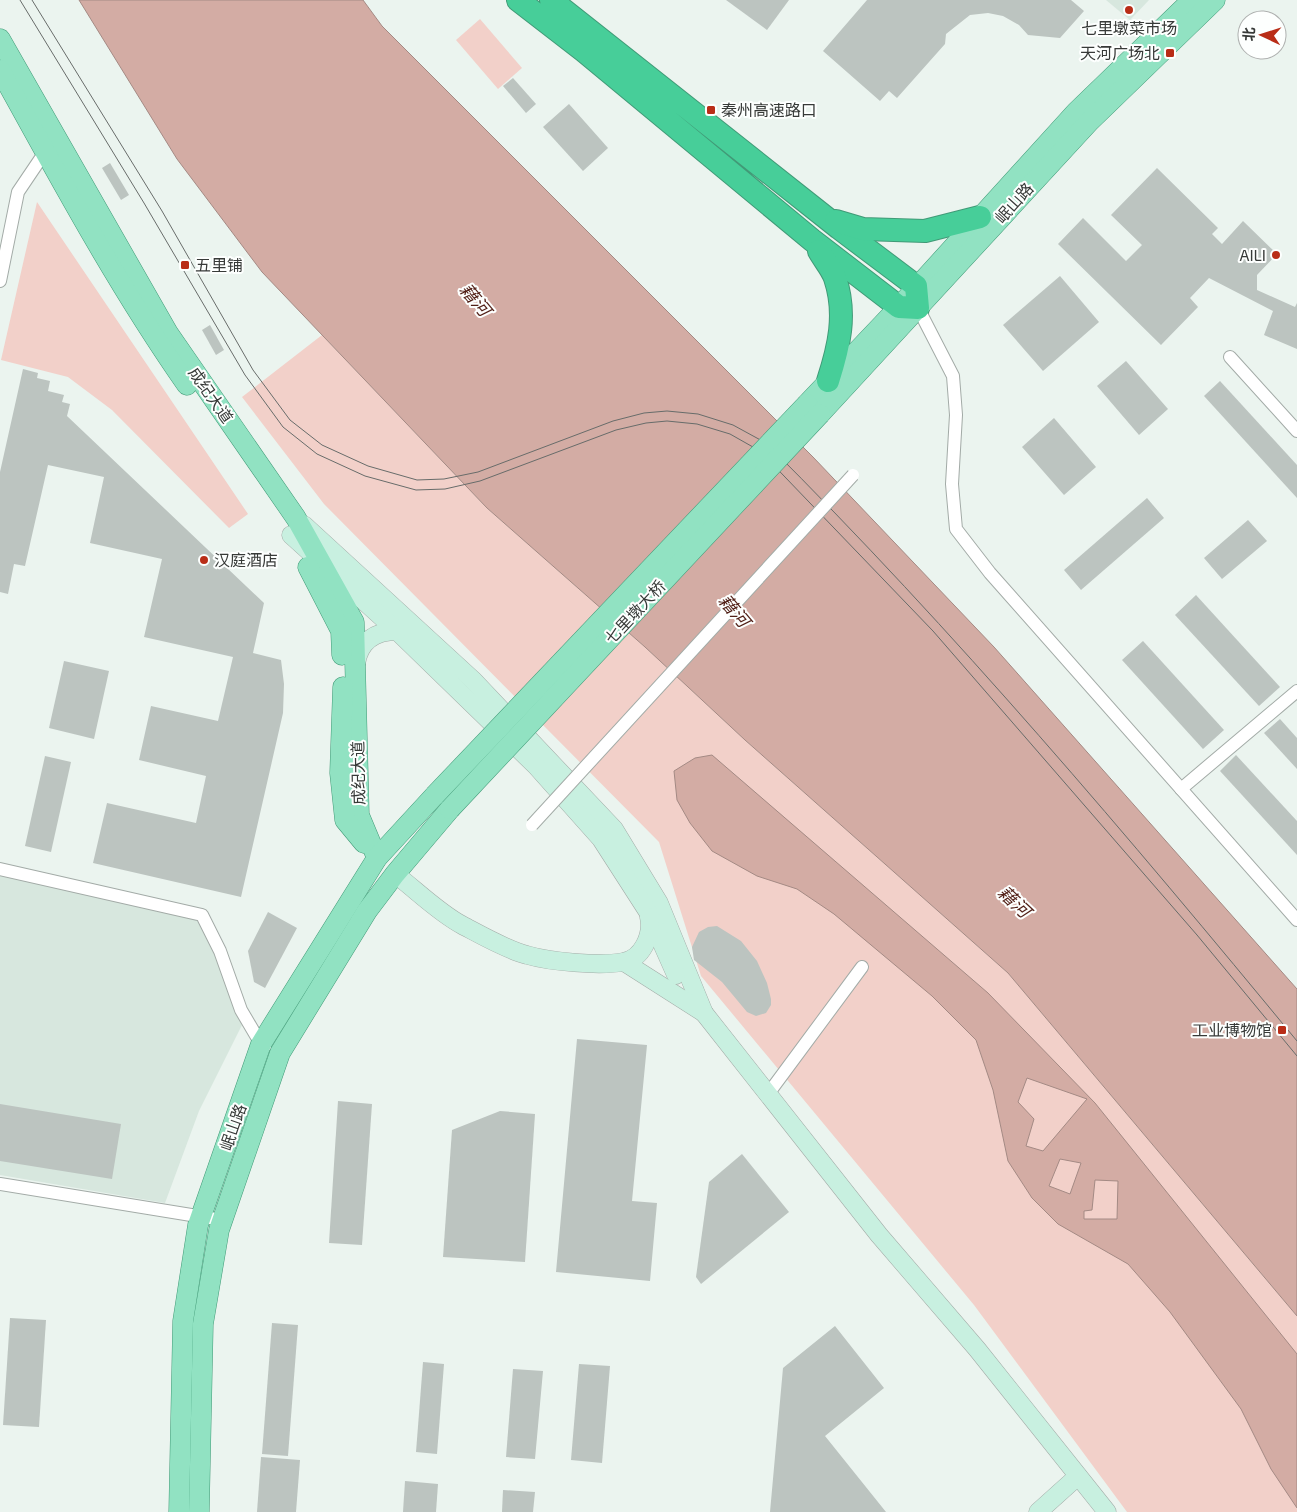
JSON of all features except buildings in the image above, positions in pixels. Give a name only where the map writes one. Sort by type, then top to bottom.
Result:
[{"type":"highway","points":[[518,0],[584,51],[812,240],[911,301]]},
{"type":"highway","points":[[551,0],[828,219],[911,301]]},
{"type":"highway","points":[[828,219],[863,229],[926,231],[980,217]]},
{"type":"highway","points":[[812,240],[835,277],[842,308],[840,344],[828,381]]},
{"type":"main road","name":"岷山路","points":[[814,409],[828,381],[1215,0]]},
{"type":"main road","name":"岷山路","points":[[814,409],[911,301],[980,217],[1076,112],[1188,1]]},
{"type":"main road","name":"成纪大道","points":[[0,39],[108,233],[168,333],[293,527],[341,631],[344,704],[340,773],[345,820],[377,858]]},
{"type":"main road","name":"成纪大道","points":[[0,70],[45,152],[156,340],[320,561],[354,622],[359,815],[377,858]]},
{"type":"main road","name":"七里墩大桥","points":[[435,795],[814,409]]},
{"type":"main road","name":"七里墩大桥","points":[[450,809],[814,409]]},
{"type":"main road","points":[[293,527],[474,681],[614,829],[659,903],[704,1013],[879,1235],[977,1349],[1107,1512]]},
{"type":"main road","points":[[320,561],[397,631],[549,781],[601,839],[648,912],[688,1003]]},
{"type":"main road","points":[[355,667],[359,652],[368,640],[377,634],[397,631]]},
{"type":"main road","name":"岷山路","points":[[179,1512],[182,1321],[201,1216],[261,1044],[377,858],[435,795]]},
{"type":"main road","name":"岷山路","points":[[199,1512],[203,1324],[222,1220],[280,1053],[367,910],[394,874],[450,809]]},
{"type":"main road","points":[[394,874],[459,924],[526,955],[567,962],[624,962],[635,956],[646,942],[651,924],[648,912]]},
{"type":"main road","points":[[624,962],[704,1013]]},
{"type":"main road","points":[[1038,1512],[1078,1476]]},
{"type":"street","points":[[0,280],[18,192],[45,152]]},
{"type":"street","points":[[911,301],[954,376],[956,415],[952,484],[956,529],[990,573],[1297,920]]},
{"type":"street","points":[[1230,357],[1297,431]]},
{"type":"street","points":[[532,825],[853,475]]},
{"type":"street","points":[[1181,789],[1297,690]]},
{"type":"street","points":[[0,869],[202,915],[220,950],[241,1010],[261,1044],[280,1053]]},
{"type":"street","points":[[768,1094],[862,967]]},
{"type":"street","points":[[0,1184],[222,1220]]},
{"type":"shaded area","name":"七里墩菜市场","points":[[1106,0],[1149,0],[1130,20]]},
{"type":"shaded area","points":[[480,19],[522,68],[498,89],[456,40]]},
{"type":"shaded area","points":[[37,202],[248,514],[229,528],[112,410],[68,377],[1,360]]},
{"type":"shaded area","points":[[322,335],[487,508],[645,647],[745,740],[1008,973],[1297,1316],[1297,1512],[1127,1512],[974,1305],[701,976],[659,842],[324,504],[242,397]]},
{"type":"shaded area","points":[[0,870],[200,911],[242,1025],[199,1111],[165,1203],[0,1175]]},
{"type":"water","name":"藉河","points":[[79,0],[363,0],[382,26],[813,457],[994,647],[1297,989],[1297,1316],[1008,973],[745,740],[645,647],[487,508],[262,272],[177,159]]},
{"type":"water","points":[[712,755],[988,993],[1095,1103],[1297,1354],[1297,1508],[1271,1469],[1241,1409],[1170,1312],[1128,1264],[1058,1224],[1032,1198],[1008,1161],[993,1090],[976,1040],[932,996],[834,914],[797,889],[757,876],[712,851],[690,823],[677,800],[674,771],[695,758]],"holes":[[[1027,1078],[1087,1099],[1043,1151],[1026,1146],[1034,1119],[1018,1102]],[[1060,1159],[1081,1163],[1070,1194],[1049,1186]],[[1095,1180],[1118,1181],[1117,1219],[1084,1219],[1084,1211],[1092,1210]]]},
{"type":"tram line","points":[[20,0],[144,203],[245,375],[283,427],[317,454],[365,476],[416,490],[445,489],[480,481],[616,430],[646,423],[667,421],[697,424],[730,434],[760,451],[933,631],[1197,935],[1297,1056]]},
{"type":"tram line","points":[[32,0],[162,211],[253,370],[290,420],[322,445],[368,466],[417,480],[444,479],[478,472],[613,421],[644,413],[667,411],[698,414],[733,425],[766,443],[905,587],[1039,736],[1105,811],[1297,1041]]},
{"type":"place","name":"七里墩菜市场","points":[[1129,10]]},
{"type":"place","name":"天河广场北","points":[[1170,53]]},
{"type":"place","name":"秦州高速路口","points":[[711,110]]},
{"type":"place","name":"AILI","points":[[1276,255]]},
{"type":"place","name":"五里铺","points":[[185,265]]},
{"type":"place","name":"汉庭酒店","points":[[204,560]]},
{"type":"place","name":"工业博物馆","points":[[1282,1030]]}]
